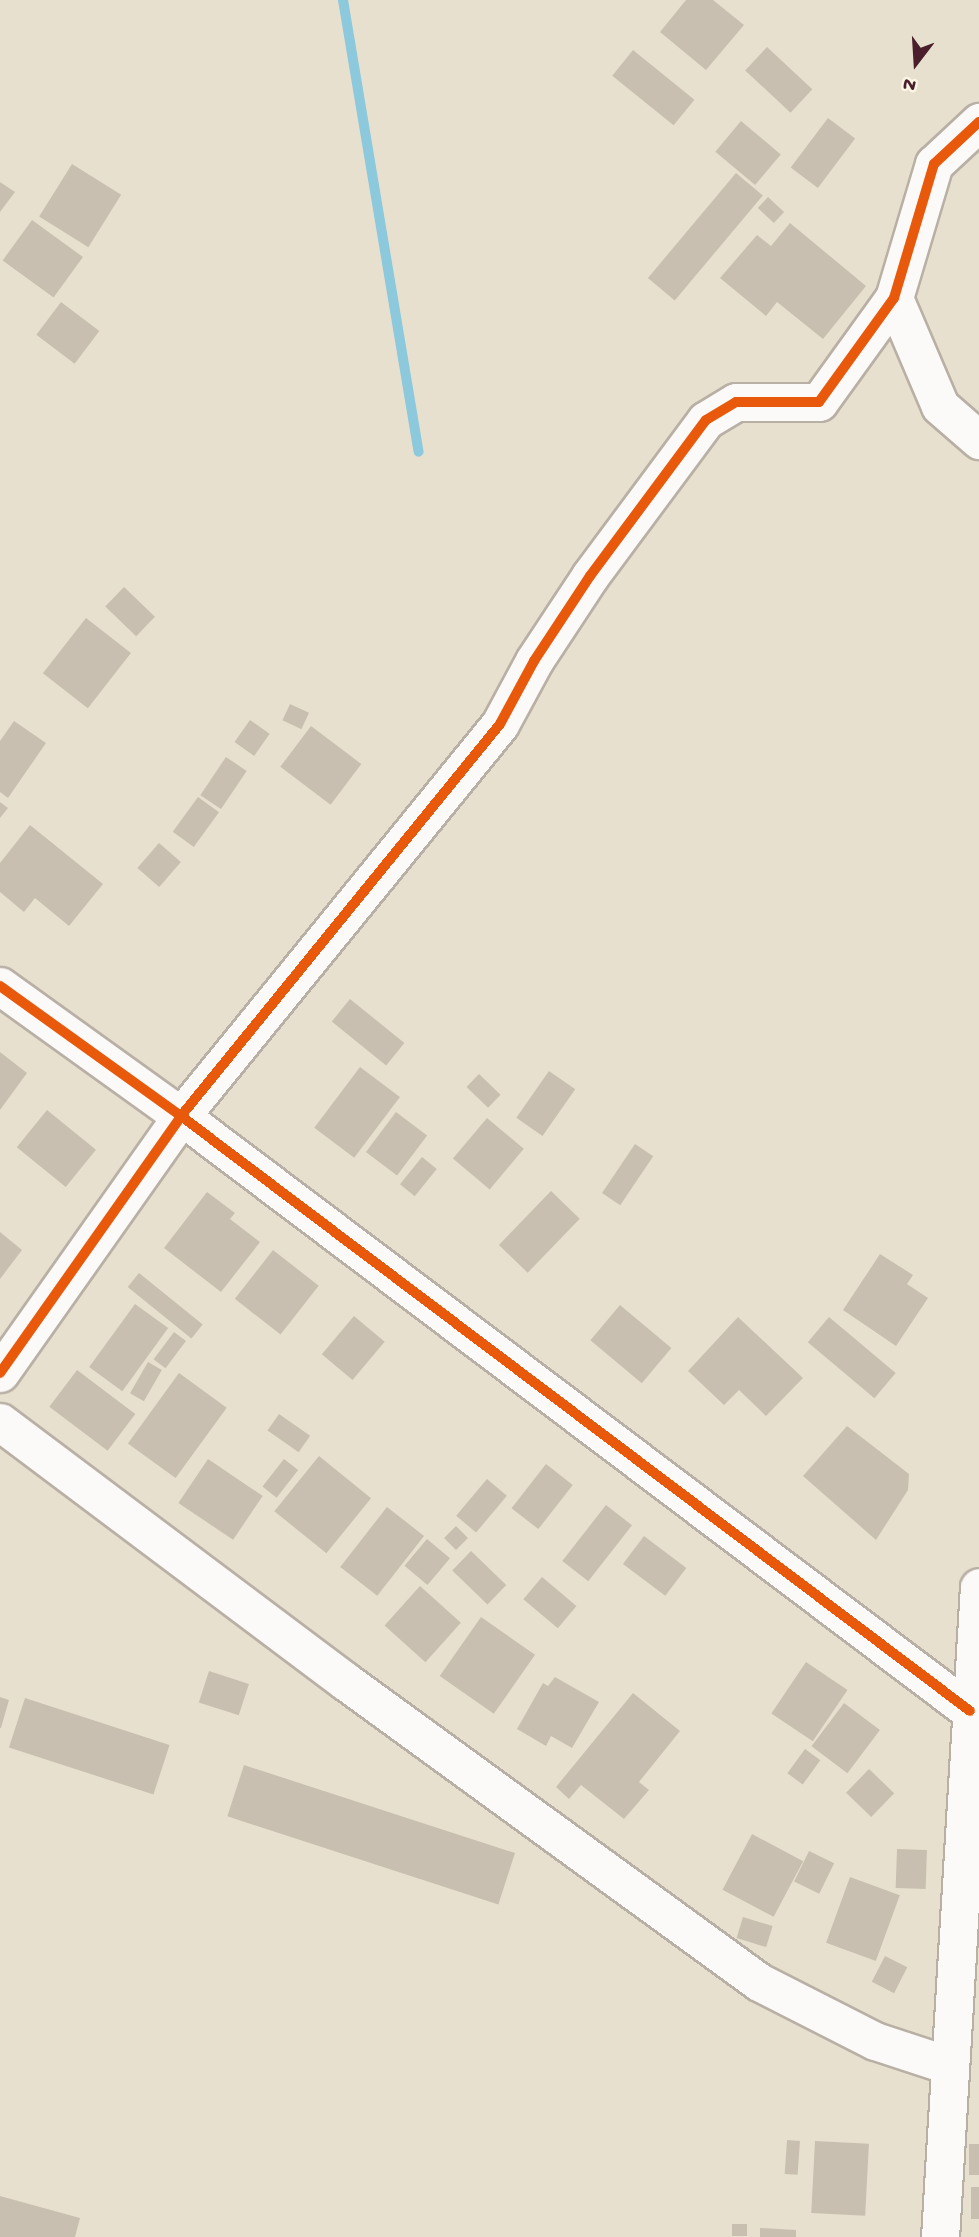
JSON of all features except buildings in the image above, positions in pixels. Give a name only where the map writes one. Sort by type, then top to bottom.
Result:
[{"type":"street","points":[[0,1373],[181,1116],[500,724],[534,661],[590,576],[706,420],[736,402],[819,402],[894,298],[934,164],[979,122]]},
{"type":"street","points":[[894,298],[940,406],[979,440]]},
{"type":"street","points":[[0,986],[181,1116],[970,1711]]},
{"type":"street","points":[[0,1422],[356,1689],[759,1982],[876,2041],[948,2066]]},
{"type":"street","points":[[940,2237],[948,2066],[971,1896],[970,1711],[979,1587]]},
{"type":"waterway","points":[[343,0],[419,452]]},
{"type":"cycle path","points":[[0,1373],[181,1116],[500,724],[534,661],[590,576],[706,420],[736,402],[819,402],[894,298],[934,164],[979,122]]},
{"type":"cycle path","points":[[0,986],[181,1116],[970,1711]]}]
